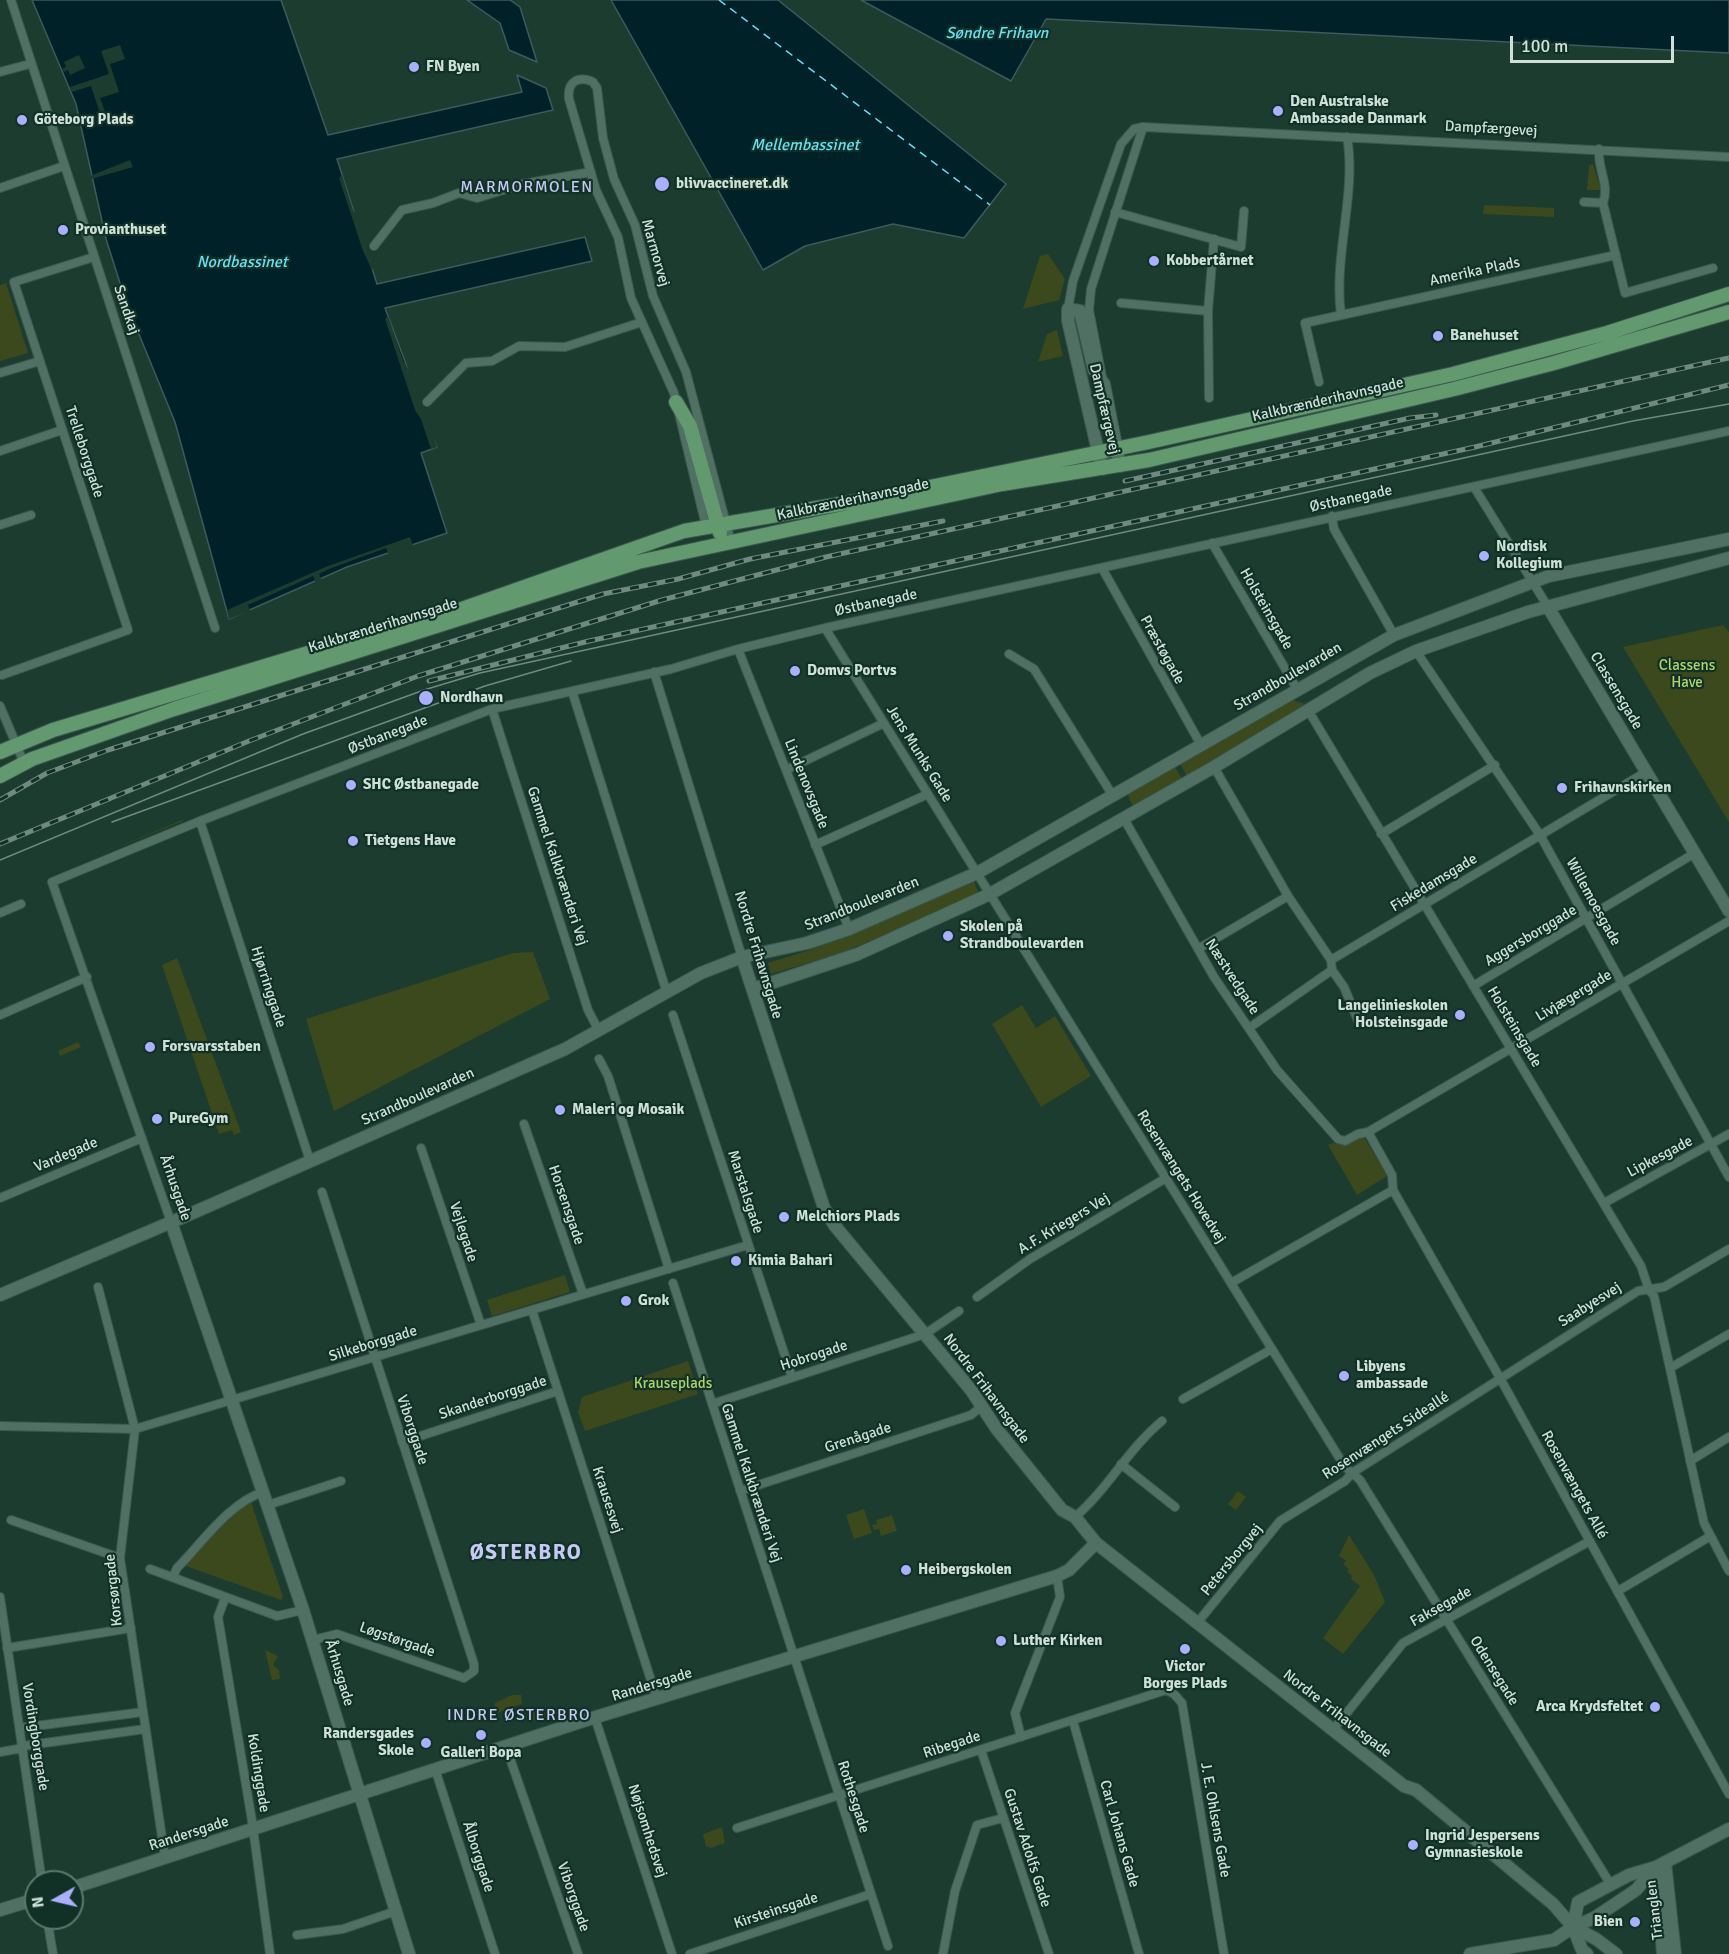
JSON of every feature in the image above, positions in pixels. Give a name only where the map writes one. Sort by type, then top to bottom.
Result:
[{"type":"main road","name":"Kalkbrænderihavnsgade","points":[[0,752],[53,730],[395,626],[453,612],[558,573],[684,531],[880,497],[1453,374],[1607,333],[1729,294]]},
{"type":"main road","name":"Kalkbrænderihavnsgade","points":[[0,776],[24,763],[174,708],[638,562],[1002,484],[1120,466],[1454,389],[1554,363],[1729,312]]},
{"type":"main road","points":[[676,402],[690,426],[718,531],[731,542]]},
{"type":"street","name":"Sandkaj","points":[[11,0],[215,628]]},
{"type":"street","points":[[0,72],[30,64]]},
{"type":"street","name":"Marmorvej","points":[[676,402],[631,298],[618,237],[591,172],[568,95],[572,82],[580,79],[593,82],[597,88],[603,138],[614,179],[635,225],[653,296],[686,372],[716,524]]},
{"type":"street","name":"Dampfærgevej","points":[[1120,466],[1104,384],[1094,370],[1086,319],[1091,289],[1139,128]]},
{"type":"street","name":"Dampfærgevej","points":[[1102,469],[1068,315],[1073,281],[1121,144],[1139,128],[1599,149],[1729,158]]},
{"type":"street","points":[[1341,315],[1338,290],[1347,189],[1347,137]]},
{"type":"street","points":[[1599,149],[1598,160],[1607,194],[1604,203],[1625,293],[1713,268]]},
{"type":"street","points":[[0,188],[64,166]]},
{"type":"street","points":[[374,246],[405,209],[433,203],[459,193],[477,198],[523,184],[591,172]]},
{"type":"street","points":[[1584,202],[1604,203]]},
{"type":"street","points":[[1115,213],[1241,247],[1244,211]]},
{"type":"street","points":[[1209,398],[1208,311],[1214,239]]},
{"type":"street","name":"Amerika Plads","points":[[1319,382],[1305,323],[1616,255]]},
{"type":"street","name":"Trelleborggade","points":[[2,675],[128,630],[14,282],[94,257]]},
{"type":"street","points":[[1121,303],[1208,311]]},
{"type":"street","points":[[1068,315],[1080,311],[1086,319]]},
{"type":"street","points":[[427,402],[466,363],[492,361],[519,346],[565,347],[642,322]]},
{"type":"street","points":[[0,371],[40,361]]},
{"type":"street","points":[[0,451],[62,429]]},
{"type":"street","name":"Østbanegade","points":[[52,882],[200,821],[492,709],[654,672],[825,628],[1729,431]]},
{"type":"street","name":"Classensgade","points":[[1474,487],[1729,911]]},
{"type":"street","points":[[0,525],[31,515]]},
{"type":"street","points":[[1332,516],[1334,529],[1394,635]]},
{"type":"street","name":"Strandboulevarden","points":[[0,1294],[171,1222],[556,1053],[599,1031],[666,990],[701,973],[742,957],[807,943],[849,929],[977,873],[1394,635],[1531,581],[1645,554],[1729,538]]},
{"type":"street","name":"Holsteinsgade","points":[[1212,543],[1297,689]]},
{"type":"street","points":[[753,989],[858,954],[990,894],[1122,817],[1214,767],[1370,673],[1416,651],[1486,624],[1729,559]]},
{"type":"street","name":"Præstøgade","points":[[1102,567],[1200,745]]},
{"type":"street","name":"Jens Munks Gade","points":[[825,628],[990,894]]},
{"type":"street","name":"Lindenovsgade","points":[[738,649],[849,929]]},
{"type":"street","name":"Willemoesgade","points":[[1416,651],[1495,765],[1540,835],[1729,1177]]},
{"type":"street","points":[[1009,654],[1034,669],[1113,796]]},
{"type":"street","name":"Nordre Frihavnsgade","points":[[654,672],[742,957],[824,1208],[835,1226],[925,1334],[1062,1510],[1076,1517],[1096,1543],[1333,1730],[1468,1832],[1479,1845],[1553,1904],[1573,1927]]},
{"type":"street","points":[[572,691],[666,990]]},
{"type":"street","points":[[0,706],[24,763]]},
{"type":"street","name":"Gammel Kalkbrænderi Vej","points":[[492,709],[588,1010],[599,1031]]},
{"type":"street","name":"Holsteinsgade","points":[[1308,710],[1641,1266],[1649,1290],[1654,1296],[1709,1537],[1729,1571]]},
{"type":"street","points":[[786,770],[884,723]]},
{"type":"street","points":[[1381,834],[1495,765]]},
{"type":"street","points":[[1214,767],[1288,896],[1331,960],[1332,970],[1344,987],[1359,1023]]},
{"type":"street","name":"Fiskedamsgade","points":[[1331,960],[1646,772]]},
{"type":"street","points":[[815,845],[928,794]]},
{"type":"street","name":"Næstvedgade","points":[[1122,817],[1198,949],[1277,1070],[1338,1139]]},
{"type":"street","name":"Hjørringgade","points":[[200,821],[310,1161]]},
{"type":"street","name":"Aggersborggade","points":[[1473,986],[1695,853]]},
{"type":"street","name":"Århusgade","points":[[52,882],[87,977],[313,1640],[409,1954]]},
{"type":"street","name":"Rosenvængets Hovedvej","points":[[990,894],[1345,1467],[1352,1473]]},
{"type":"street","points":[[1198,949],[1288,896]]},
{"type":"street","points":[[0,913],[21,904]]},
{"type":"street","name":"Livjægergade","points":[[1338,1139],[1346,1141],[1358,1134],[1368,1132],[1729,921]]},
{"type":"street","points":[[1249,1028],[1332,970]]},
{"type":"street","points":[[0,1015],[87,977]]},
{"type":"street","name":"Marstalsgade","points":[[673,1015],[792,1377]]},
{"type":"street","points":[[599,1059],[608,1076],[669,1269]]},
{"type":"street","name":"Horsensgade","points":[[524,1124],[583,1294]]},
{"type":"street","name":"Rosenvængets Allé","points":[[1368,1132],[1392,1175],[1393,1190],[1500,1378],[1729,1794]]},
{"type":"street","name":"Lipkesgade","points":[[1604,1203],[1729,1134]]},
{"type":"street","name":"Vardegade","points":[[0,1198],[142,1138]]},
{"type":"street","name":"Vejlegade","points":[[421,1148],[481,1325]]},
{"type":"street","name":"A.F. Kriegers Vej","points":[[977,1297],[1030,1259],[1166,1178]]},
{"type":"street","points":[[1231,1283],[1393,1190]]},
{"type":"street","name":"Viborggade","points":[[322,1192],[474,1664],[472,1675]]},
{"type":"street","name":"Silkeborggade","points":[[0,1426],[135,1429],[748,1245]]},
{"type":"street","name":"Saabyesvej","points":[[1500,1378],[1638,1291],[1664,1287],[1729,1250]]},
{"type":"street","name":"Gammel Kalkbrænderi Vej","points":[[673,1283],[793,1657]]},
{"type":"street","name":"Korsørgade","points":[[98,1287],[135,1429],[120,1558],[165,1857]]},
{"type":"street","name":"Krausesvej","points":[[532,1310],[657,1699]]},
{"type":"street","points":[[925,1334],[959,1311]]},
{"type":"street","name":"Hobrogade","points":[[712,1404],[925,1334]]},
{"type":"street","points":[[1670,1368],[1729,1335]]},
{"type":"street","points":[[1183,1399],[1272,1349]]},
{"type":"street","name":"Rosenvængets Sideallé","points":[[1287,1515],[1345,1481],[1352,1473],[1500,1378]]},
{"type":"street","name":"Skanderborggade","points":[[402,1442],[558,1390]]},
{"type":"street","name":"Grenågade","points":[[740,1491],[971,1415],[982,1406]]},
{"type":"street","points":[[1076,1517],[1090,1505],[1121,1464],[1162,1421]]},
{"type":"street","points":[[1690,1461],[1729,1437]]},
{"type":"street","points":[[1121,1464],[1175,1507]]},
{"type":"street","name":"Odensegade","points":[[1352,1473],[1360,1480],[1611,1885]]},
{"type":"street","points":[[268,1505],[341,1481]]},
{"type":"street","points":[[173,1577],[177,1568],[249,1496],[263,1492]]},
{"type":"street","name":"Petersborgvej","points":[[1198,1622],[1287,1515]]},
{"type":"street","points":[[11,1520],[120,1558]]},
{"type":"street","points":[[1618,1591],[1709,1537]]},
{"type":"street","name":"Faksegade","points":[[1333,1730],[1403,1643],[1590,1541]]},
{"type":"street","name":"Randersgade","points":[[84,1884],[595,1718],[1057,1576],[1069,1570],[1096,1543]]},
{"type":"street","points":[[150,1569],[277,1616],[303,1610]]},
{"type":"street","points":[[1021,1737],[1015,1713],[1060,1597],[1057,1576]]},
{"type":"street","name":"Vordingborggade","points":[[0,1597],[5,1654],[20,1728],[40,1870]]},
{"type":"street","name":"Koldinggade","points":[[225,1598],[218,1617],[253,1828],[270,1954]]},
{"type":"street","points":[[5,1654],[131,1628]]},
{"type":"street","name":"Løgstørgade","points":[[313,1640],[337,1634],[464,1678],[472,1675]]},
{"type":"street","name":"Rothesgade","points":[[793,1657],[888,1946]]},
{"type":"street","name":"Ribegade","points":[[737,1828],[1166,1690],[1174,1694]]},
{"type":"street","name":"J. E. Ohlsens Gade","points":[[1174,1694],[1182,1703],[1224,1954]]},
{"type":"street","points":[[20,1728],[143,1712]]},
{"type":"street","name":"Nøjsomhedsvej","points":[[595,1718],[672,1954]]},
{"type":"street","name":"Carl Johans Gade","points":[[1072,1721],[1139,1954]]},
{"type":"street","points":[[0,1752],[145,1729]]},
{"type":"street","name":"Viborggade","points":[[506,1747],[578,1954]]},
{"type":"street","name":"Gustav Adolfs Gade","points":[[981,1750],[1049,1954]]},
{"type":"street","name":"Ålborggade","points":[[435,1769],[495,1954]]},
{"type":"street","points":[[944,1954],[955,1891],[977,1825],[1003,1818]]},
{"type":"street","points":[[1587,1954],[1582,1950],[1573,1927],[1578,1902],[1629,1875],[1661,1864],[1729,1829]]},
{"type":"street","points":[[1470,1954],[1542,1944],[1554,1940],[1573,1927],[1594,1918],[1635,1891],[1661,1864]]},
{"type":"street","name":"Trianglen","points":[[1661,1864],[1663,1954]]},
{"type":"street","name":"Trianglen","points":[[1661,1864],[1675,1954]]},
{"type":"street","name":"Kirsteinsgade","points":[[690,1954],[871,1894]]},
{"type":"street","points":[[0,1910],[24,1903]]},
{"type":"street","points":[[297,1935],[343,1929],[396,1911]]},
{"type":"street","points":[[1573,1927],[1596,1939],[1616,1954]]},
{"type":"street","points":[[49,1930],[53,1954]]},
{"type":"green space","points":[[1593,164],[1601,190],[1587,190],[1589,165]]},
{"type":"green space","points":[[1484,205],[1554,208],[1554,217],[1483,214]]},
{"type":"green space","points":[[1048,254],[1065,279],[1059,300],[1023,309],[1040,256]]},
{"type":"green space","points":[[6,283],[28,353],[0,361],[0,285]]},
{"type":"green space","points":[[1057,330],[1063,356],[1038,362],[1047,334]]},
{"type":"green space","name":"Classens Have","points":[[1723,625],[1729,632],[1729,822],[1623,647]]},
{"type":"green space","points":[[1287,699],[1303,703],[1306,708],[1187,776],[1179,762]]},
{"type":"green space","points":[[1174,765],[1182,779],[1133,807],[1127,793]]},
{"type":"green space","points":[[182,820],[183,821],[99,855]]},
{"type":"green space","points":[[973,879],[979,894],[844,952],[771,974],[768,963],[810,950]]},
{"type":"green space","points":[[533,952],[550,999],[334,1111],[306,1019],[513,953]]},
{"type":"green space","points":[[177,958],[241,1132],[234,1135],[232,1130],[219,1134],[162,965]]},
{"type":"green space","points":[[1022,1005],[1036,1028],[1055,1016],[1091,1076],[1041,1107],[992,1024]]},
{"type":"green space","points":[[78,1042],[81,1047],[60,1056],[58,1051]]},
{"type":"green space","points":[[1359,1137],[1364,1137],[1387,1176],[1357,1195],[1328,1145],[1333,1143],[1347,1145]]},
{"type":"green space","points":[[565,1275],[570,1292],[492,1316],[487,1300]]},
{"type":"green space","name":"Krauseplads","points":[[688,1361],[698,1394],[585,1431],[578,1412],[582,1397]]},
{"type":"green space","points":[[1238,1491],[1246,1497],[1236,1510],[1228,1504]]},
{"type":"green space","points":[[250,1499],[283,1597],[281,1600],[183,1565]]},
{"type":"green space","points":[[864,1509],[872,1533],[854,1539],[846,1515]]},
{"type":"green space","points":[[892,1515],[897,1531],[881,1536],[879,1529],[874,1530],[872,1525],[877,1524],[876,1520]]},
{"type":"green space","points":[[1349,1535],[1374,1575],[1385,1602],[1343,1654],[1323,1638],[1360,1586],[1351,1579],[1352,1576],[1347,1572],[1349,1569],[1343,1564],[1346,1561],[1339,1556]]},
{"type":"green space","points":[[265,1650],[278,1656],[273,1665],[279,1670],[280,1679],[272,1680]]},
{"type":"green space","points":[[512,1695],[521,1695],[522,1704],[497,1713],[494,1709],[495,1703]]},
{"type":"green space","points":[[550,1708],[554,1712],[553,1716],[536,1722],[532,1719],[529,1710]]},
{"type":"green space","points":[[722,1827],[725,1843],[711,1848],[706,1846],[703,1834]]},
{"type":"water","name":"Nordbassinet","points":[[32,0],[281,0],[328,135],[522,92],[517,75],[546,88],[553,110],[337,159],[377,284],[585,237],[592,261],[385,308],[437,447],[421,453],[447,533],[347,567],[229,619],[175,422],[127,305],[106,239],[76,104]]},
{"type":"water","points":[[467,0],[510,0],[520,7],[537,62],[509,50],[500,23]]},
{"type":"water","name":"Mellembassinet","points":[[611,0],[778,0],[1006,184],[964,238],[893,224],[805,246],[763,270]]},
{"type":"water","name":"Søndre Frihavn","points":[[861,0],[1729,0],[1729,53],[1046,19],[1011,81]]},
{"type":"pier","points":[[120,45],[125,59],[110,64],[119,92],[100,98],[107,117],[102,119],[91,86],[72,92],[70,87],[109,74],[101,51]]},
{"type":"pier","points":[[79,55],[85,68],[70,75],[68,70],[64,72],[62,69],[66,67],[64,62]]},
{"type":"pier","points":[[130,160],[133,167],[91,179],[90,176]]},
{"type":"pier","points":[[342,175],[353,211],[358,215],[374,267],[372,270],[363,251],[339,178]]},
{"type":"pier","points":[[388,316],[403,361],[410,371],[429,419],[437,447],[431,449],[421,419],[415,410],[385,319]]},
{"type":"pier","points":[[410,537],[413,546],[389,555],[386,548],[329,569],[319,574],[322,580],[316,583],[313,576],[248,605],[250,611],[229,619],[227,610],[328,566]]},
{"type":"ferry route","points":[[719,0],[990,205]]},
{"type":"tram line","points":[[0,860],[303,734],[424,690],[480,673],[1633,421],[1729,404]]},
{"type":"tram line","points":[[112,822],[485,686],[571,661]]},
{"type":"railway","points":[[0,844],[249,741],[418,676],[662,600],[826,557],[1729,358]]},
{"type":"railway","points":[[429,681],[589,641],[1475,447],[1729,385]]},
{"type":"railway","points":[[1125,481],[1410,418],[1436,415]]},
{"type":"railway","points":[[0,800],[47,773],[108,750],[603,594],[678,579],[750,559],[943,521]]},
{"type":"place","name":"FN Byen","points":[[414,67]]},
{"type":"place","name":"Den Australske Ambassade Danmark","points":[[1278,111]]},
{"type":"place","name":"Göteborg Plads","points":[[22,120]]},
{"type":"place","name":"blivvaccineret.dk","points":[[662,184]]},
{"type":"place","name":"Provianthuset","points":[[63,230]]},
{"type":"place","name":"Kobbertårnet","points":[[1154,261]]},
{"type":"place","name":"Banehuset","points":[[1438,336]]},
{"type":"place","name":"Nordisk Kollegium","points":[[1484,556]]},
{"type":"place","name":"Domvs Portvs","points":[[795,671]]},
{"type":"place","name":"Nordhavn","points":[[426,698]]},
{"type":"place","name":"SHC Østbanegade","points":[[351,785]]},
{"type":"place","name":"Frihavnskirken","points":[[1562,788]]},
{"type":"place","name":"Tietgens Have","points":[[353,841]]},
{"type":"place","name":"Skolen på Strandboulevarden","points":[[948,936]]},
{"type":"place","name":"Langelinieskolen Holsteinsgade","points":[[1460,1015]]},
{"type":"place","name":"Forsvarsstaben","points":[[150,1047]]},
{"type":"place","name":"Maleri og Mosaik","points":[[560,1110]]},
{"type":"place","name":"PureGym","points":[[157,1119]]},
{"type":"place","name":"Melchiors Plads","points":[[784,1217]]},
{"type":"place","name":"Kimia Bahari","points":[[736,1261]]},
{"type":"place","name":"Grok","points":[[626,1301]]},
{"type":"place","name":"Libyens ambassade","points":[[1344,1376]]},
{"type":"place","name":"Heibergskolen","points":[[906,1570]]},
{"type":"place","name":"Luther Kirken","points":[[1001,1641]]},
{"type":"place","name":"Victor Borges Plads","points":[[1185,1649]]},
{"type":"place","name":"Arca Krydsfeltet","points":[[1655,1707]]},
{"type":"place","name":"Galleri Bopa","points":[[481,1735]]},
{"type":"place","name":"Randersgades Skole","points":[[426,1743]]},
{"type":"place","name":"Ingrid Jespersens Gymnasieskole","points":[[1413,1845]]},
{"type":"place","name":"Bien","points":[[1635,1922]]},
{"type":"district","name":"MARMORMOLEN","points":[[527,188]]},
{"type":"district","name":"ØSTERBRO","points":[[526,1553]]},
{"type":"district","name":"INDRE ØSTERBRO","points":[[519,1716]]}]
